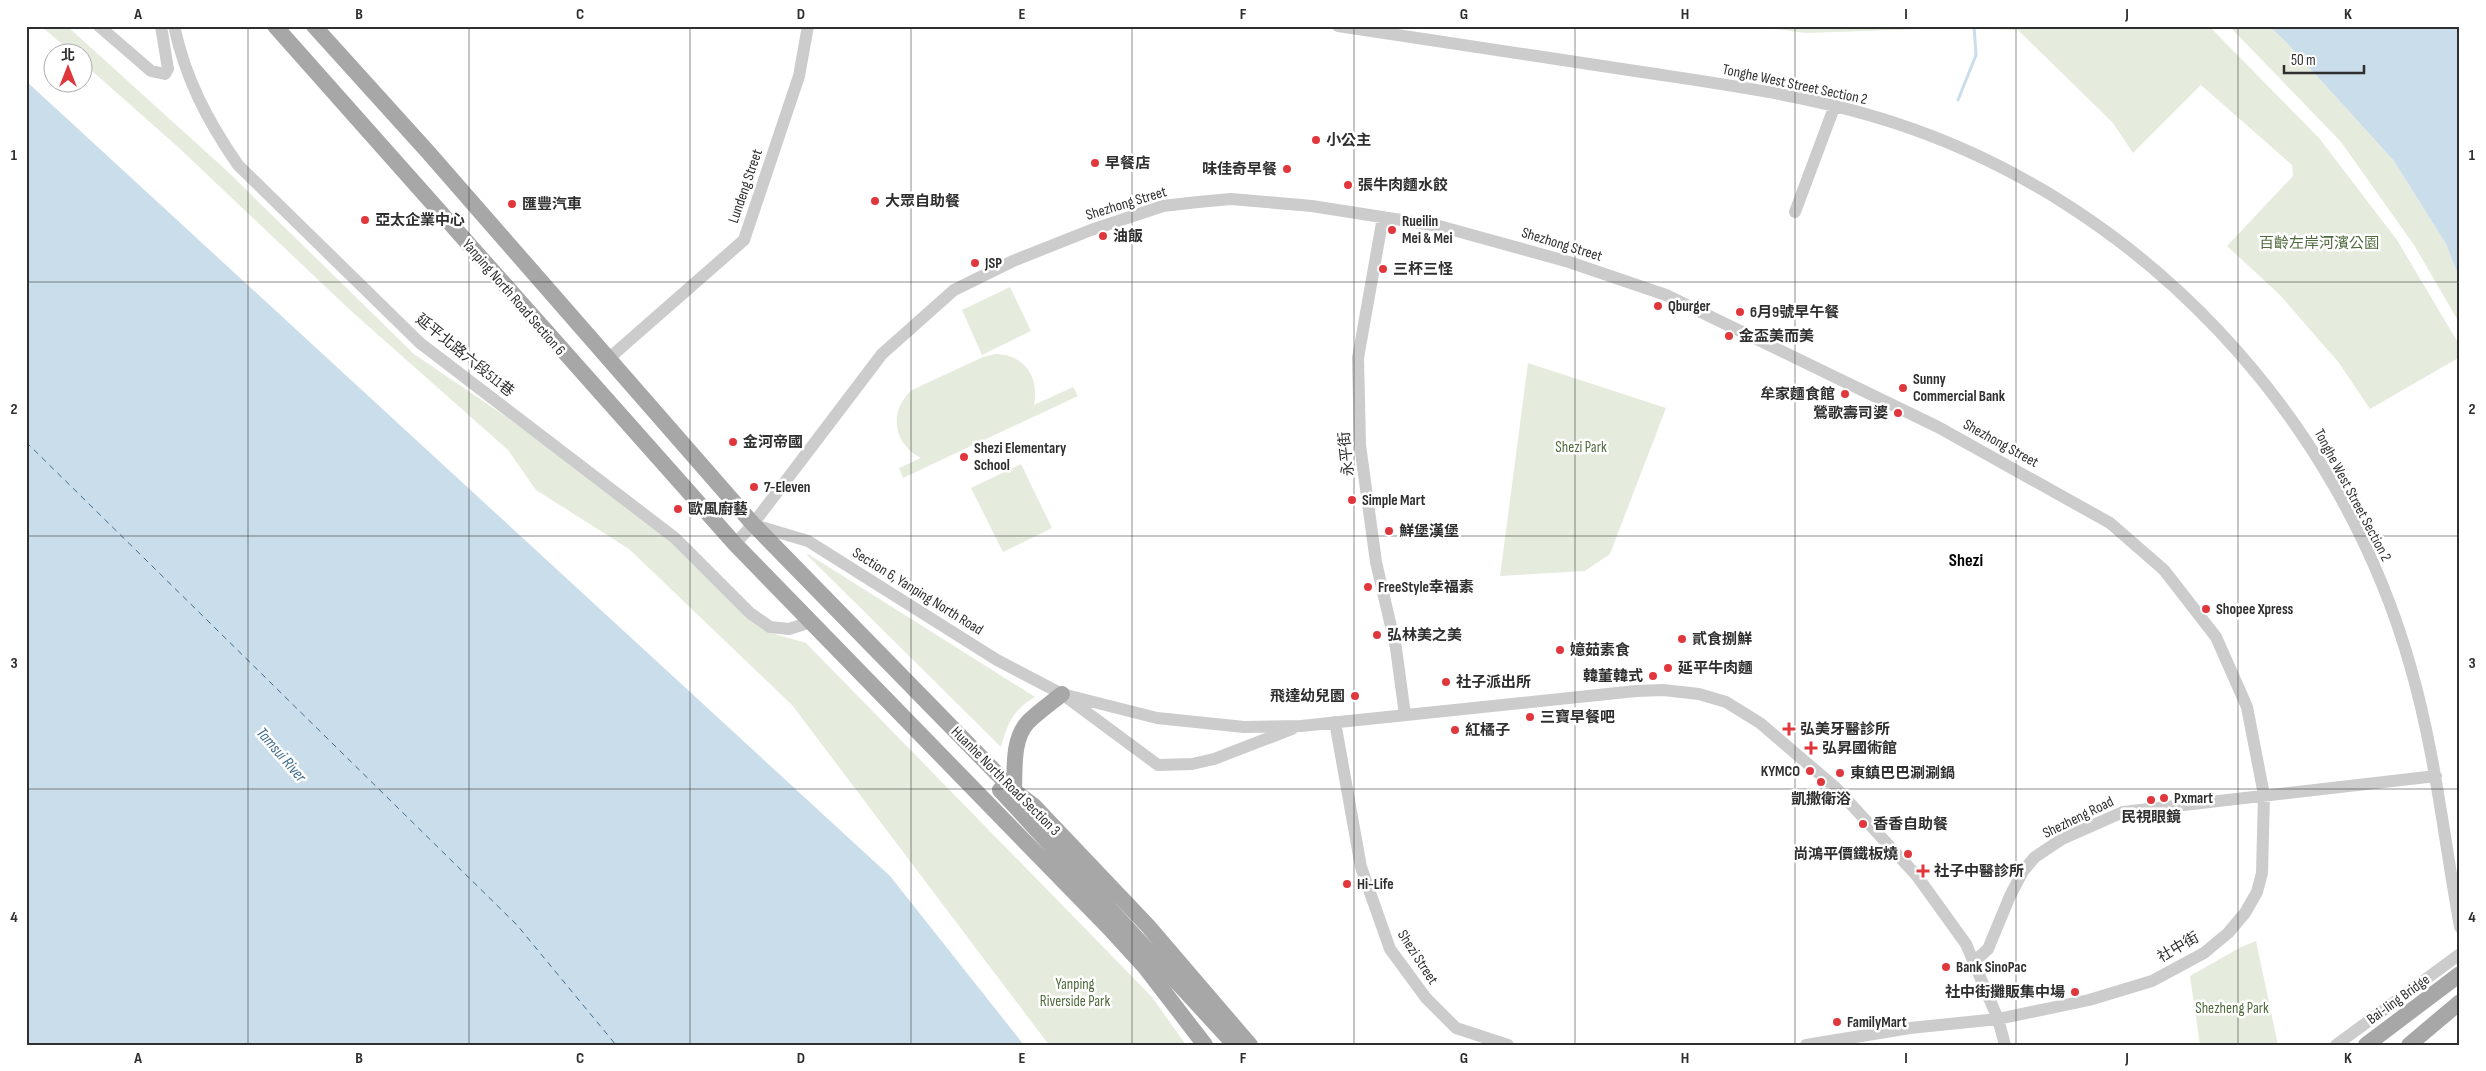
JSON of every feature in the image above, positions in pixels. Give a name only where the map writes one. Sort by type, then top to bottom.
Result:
[{"type":"main road","name":"Yanping North Road Section 6","points":[[275,26],[735,544]]},
{"type":"main road","name":"Yanping North Road Section 6","points":[[314,26],[428,152],[607,360],[753,524]]},
{"type":"main road","name":"Huanhe North Road Section 3","points":[[753,524],[1014,791],[1034,806],[1148,926],[1250,1045]]},
{"type":"main road","name":"Huanhe North Road Section 3","points":[[735,544],[1112,931],[1184,1016],[1205,1045]]},
{"type":"main road","points":[[735,544],[759,547],[774,555],[1012,803],[1234,1045]]},
{"type":"main road","points":[[1014,791],[1017,747],[1021,734],[1027,723],[1062,694]]},
{"type":"main road","name":"Bai-ling Bridge","points":[[2366,1045],[2460,974]]},
{"type":"main road","points":[[2409,1045],[2459,1003]]},
{"type":"main road","points":[[1184,1016],[1211,1035],[1220,1045]]},
{"type":"street","points":[[99,26],[151,71],[165,74],[168,69],[161,26]]},
{"type":"street","name":"延平北路六段511巷","points":[[174,26],[181,60],[191,84],[215,131],[238,165],[420,343],[675,538],[750,613],[770,627],[789,629],[812,622]]},
{"type":"street","name":"Lundeng Street","points":[[607,360],[744,240],[799,76],[808,26]]},
{"type":"street","name":"Tonghe West Street Section 2","points":[[1338,26],[1726,85],[1835,105],[1898,124],[1997,164],[2084,216],[2107,232],[2178,291],[2241,353],[2312,447],[2371,560],[2410,663],[2436,776],[2460,927]]},
{"type":"street","points":[[1794,212],[1835,105]]},
{"type":"street","name":"Shezhong Street","points":[[735,544],[753,524],[882,354],[954,290],[971,281],[1013,261],[1082,233],[1164,206],[1231,199],[1312,206],[1383,217],[1472,234],[1569,262],[1666,295],[1938,427],[2110,523],[2164,570],[2216,637],[2247,707],[2264,795]]},
{"type":"street","name":"永平街","points":[[1383,217],[1358,358],[1360,445],[1376,562],[1396,648],[1405,715]]},
{"type":"street","name":"Section 6, Yanping North Road","points":[[753,524],[808,542],[997,660],[1062,694],[1158,765],[1192,764],[1214,759],[1301,726]]},
{"type":"street","name":"Section 6, Yanping North Road","points":[[1062,694],[1161,718],[1244,727],[1301,726],[1644,691],[1698,694],[1726,702],[1760,723],[1836,788],[1917,876],[1966,944],[1975,961],[1998,1019],[2005,1045]]},
{"type":"street","name":"Shezi Street","points":[[1335,722],[1361,867],[1390,949],[1426,998],[1456,1028],[1508,1045]]},
{"type":"street","name":"Shezheng Road","points":[[1975,961],[1988,949],[2010,896],[2023,872],[2035,857],[2062,839],[2123,812],[2436,776]]},
{"type":"street","name":"社中街","points":[[1998,1019],[2089,1000],[2152,981],[2204,953],[2228,933],[2245,913],[2257,892],[2262,873],[2264,795]]},
{"type":"street","name":"Bai-ling Bridge","points":[[2336,1045],[2460,954]]},
{"type":"street","points":[[1806,1045],[1910,1028],[1998,1019]]},
{"type":"green space","name":"Yanping Riverside Park","points":[[41,26],[67,26],[85,42],[59,42]]},
{"type":"green space","name":"百齡左岸河濱公園","points":[[1752,26],[2209,26],[2319,138],[2397,240],[2460,346],[2460,357],[2370,409],[2339,363],[2280,295],[2227,246],[2293,176],[2292,165],[2201,85],[2133,153],[2113,123],[2018,30],[1951,28],[1806,33]]},
{"type":"green space","points":[[2229,26],[2269,26],[2285,41],[2394,161],[2446,244],[2460,280],[2460,324],[2414,245],[2341,142]]},
{"type":"green space","name":"Yanping Riverside Park","points":[[92,49],[226,170],[414,354],[647,513],[771,633],[806,643],[1152,997],[1186,1045],[1049,1045],[792,705],[629,549],[536,490],[508,450],[350,310],[178,147],[92,71]]},
{"type":"green space","points":[[1010,287],[1031,331],[982,355],[962,310]]},
{"type":"green space","points":[[995,354],[1014,358],[1028,369],[1035,385],[1034,405],[1073,387],[1078,396],[903,478],[899,468],[921,458],[904,444],[897,427],[899,408],[904,398],[912,390],[983,357]]},
{"type":"green space","name":"Shezi Park","points":[[1528,363],[1666,408],[1610,554],[1585,571],[1500,576]]},
{"type":"green space","points":[[1021,464],[1052,528],[1003,552],[971,488]]},
{"type":"green space","points":[[807,555],[1035,697],[1016,712],[1006,730],[1001,747]]},
{"type":"green space","name":"Shezheng Park","points":[[2256,941],[2278,1045],[2200,1045],[2190,976],[2241,947]]},
{"type":"water","points":[[2269,26],[2460,26],[2460,280],[2446,244],[2394,161],[2285,41]]},
{"type":"water","name":"Tamsui River","points":[[26,81],[890,876],[1024,1045],[26,1045]]},
{"type":"waterway","points":[[1958,100],[1976,55],[1974,26]]},
{"type":"ferry route","points":[[26,442],[517,925],[616,1045]]},
{"type":"place","name":"小公主","points":[[1316,140]]},
{"type":"place","name":"早餐店","points":[[1095,163]]},
{"type":"place","name":"味佳奇早餐","points":[[1287,169]]},
{"type":"place","name":"張牛肉麵水餃","points":[[1348,185]]},
{"type":"place","name":"大眾自助餐","points":[[875,201]]},
{"type":"place","name":"匯豐汽車","points":[[512,204]]},
{"type":"place","name":"亞太企業中心","points":[[365,220]]},
{"type":"place","name":"Rueilin Mei & Mei","points":[[1392,230]]},
{"type":"place","name":"油飯","points":[[1103,236]]},
{"type":"place","name":"JSP","points":[[975,263]]},
{"type":"place","name":"三杯三怪","points":[[1383,269]]},
{"type":"place","name":"Qburger","points":[[1658,306]]},
{"type":"place","name":"6月9號早午餐","points":[[1740,312]]},
{"type":"place","name":"金盃美而美","points":[[1729,336]]},
{"type":"place","name":"Sunny Commercial Bank","points":[[1903,388]]},
{"type":"place","name":"牟家麵食館","points":[[1845,394]]},
{"type":"place","name":"鶯歌壽司婆","points":[[1898,413]]},
{"type":"place","name":"金河帝國","points":[[733,442]]},
{"type":"place","name":"Shezi Elementary School","points":[[964,457]]},
{"type":"place","name":"7-Eleven","points":[[754,487]]},
{"type":"place","name":"Simple Mart","points":[[1352,500]]},
{"type":"place","name":"歐風廚藝","points":[[678,509]]},
{"type":"place","name":"鮮堡漢堡","points":[[1389,531]]},
{"type":"place","name":"FreeStyle幸福素","points":[[1368,587]]},
{"type":"place","name":"Shopee Xpress","points":[[2206,609]]},
{"type":"place","name":"弘林美之美","points":[[1377,635]]},
{"type":"place","name":"貳食捌鮮","points":[[1682,639]]},
{"type":"place","name":"嬑茹素食","points":[[1560,650]]},
{"type":"place","name":"延平牛肉麵","points":[[1668,668]]},
{"type":"place","name":"韓董韓式","points":[[1653,676]]},
{"type":"place","name":"社子派出所","points":[[1446,682]]},
{"type":"place","name":"飛達幼兒園","points":[[1355,696]]},
{"type":"place","name":"三寶早餐吧","points":[[1530,717]]},
{"type":"place","name":"弘美牙醫診所","points":[[1789,729]]},
{"type":"place","name":"紅橘子","points":[[1455,730]]},
{"type":"place","name":"弘昇國術館","points":[[1811,748]]},
{"type":"place","name":"KYMCO","points":[[1810,771]]},
{"type":"place","name":"東鎮巴巴涮涮鍋","points":[[1840,773]]},
{"type":"place","name":"凱撒衛浴","points":[[1821,782]]},
{"type":"place","name":"Pxmart","points":[[2164,798]]},
{"type":"place","name":"民視眼鏡","points":[[2151,800]]},
{"type":"place","name":"香香自助餐","points":[[1863,824]]},
{"type":"place","name":"尚鴻平價鐵板燒","points":[[1908,854]]},
{"type":"place","name":"社子中醫診所","points":[[1923,871]]},
{"type":"place","name":"Hi-Life","points":[[1347,884]]},
{"type":"place","name":"Bank SinoPac","points":[[1946,967]]},
{"type":"place","name":"社中街攤販集中場","points":[[2075,992]]},
{"type":"place","name":"FamilyMart","points":[[1837,1022]]},
{"type":"district","name":"Shezi","points":[[1966,560]]}]
